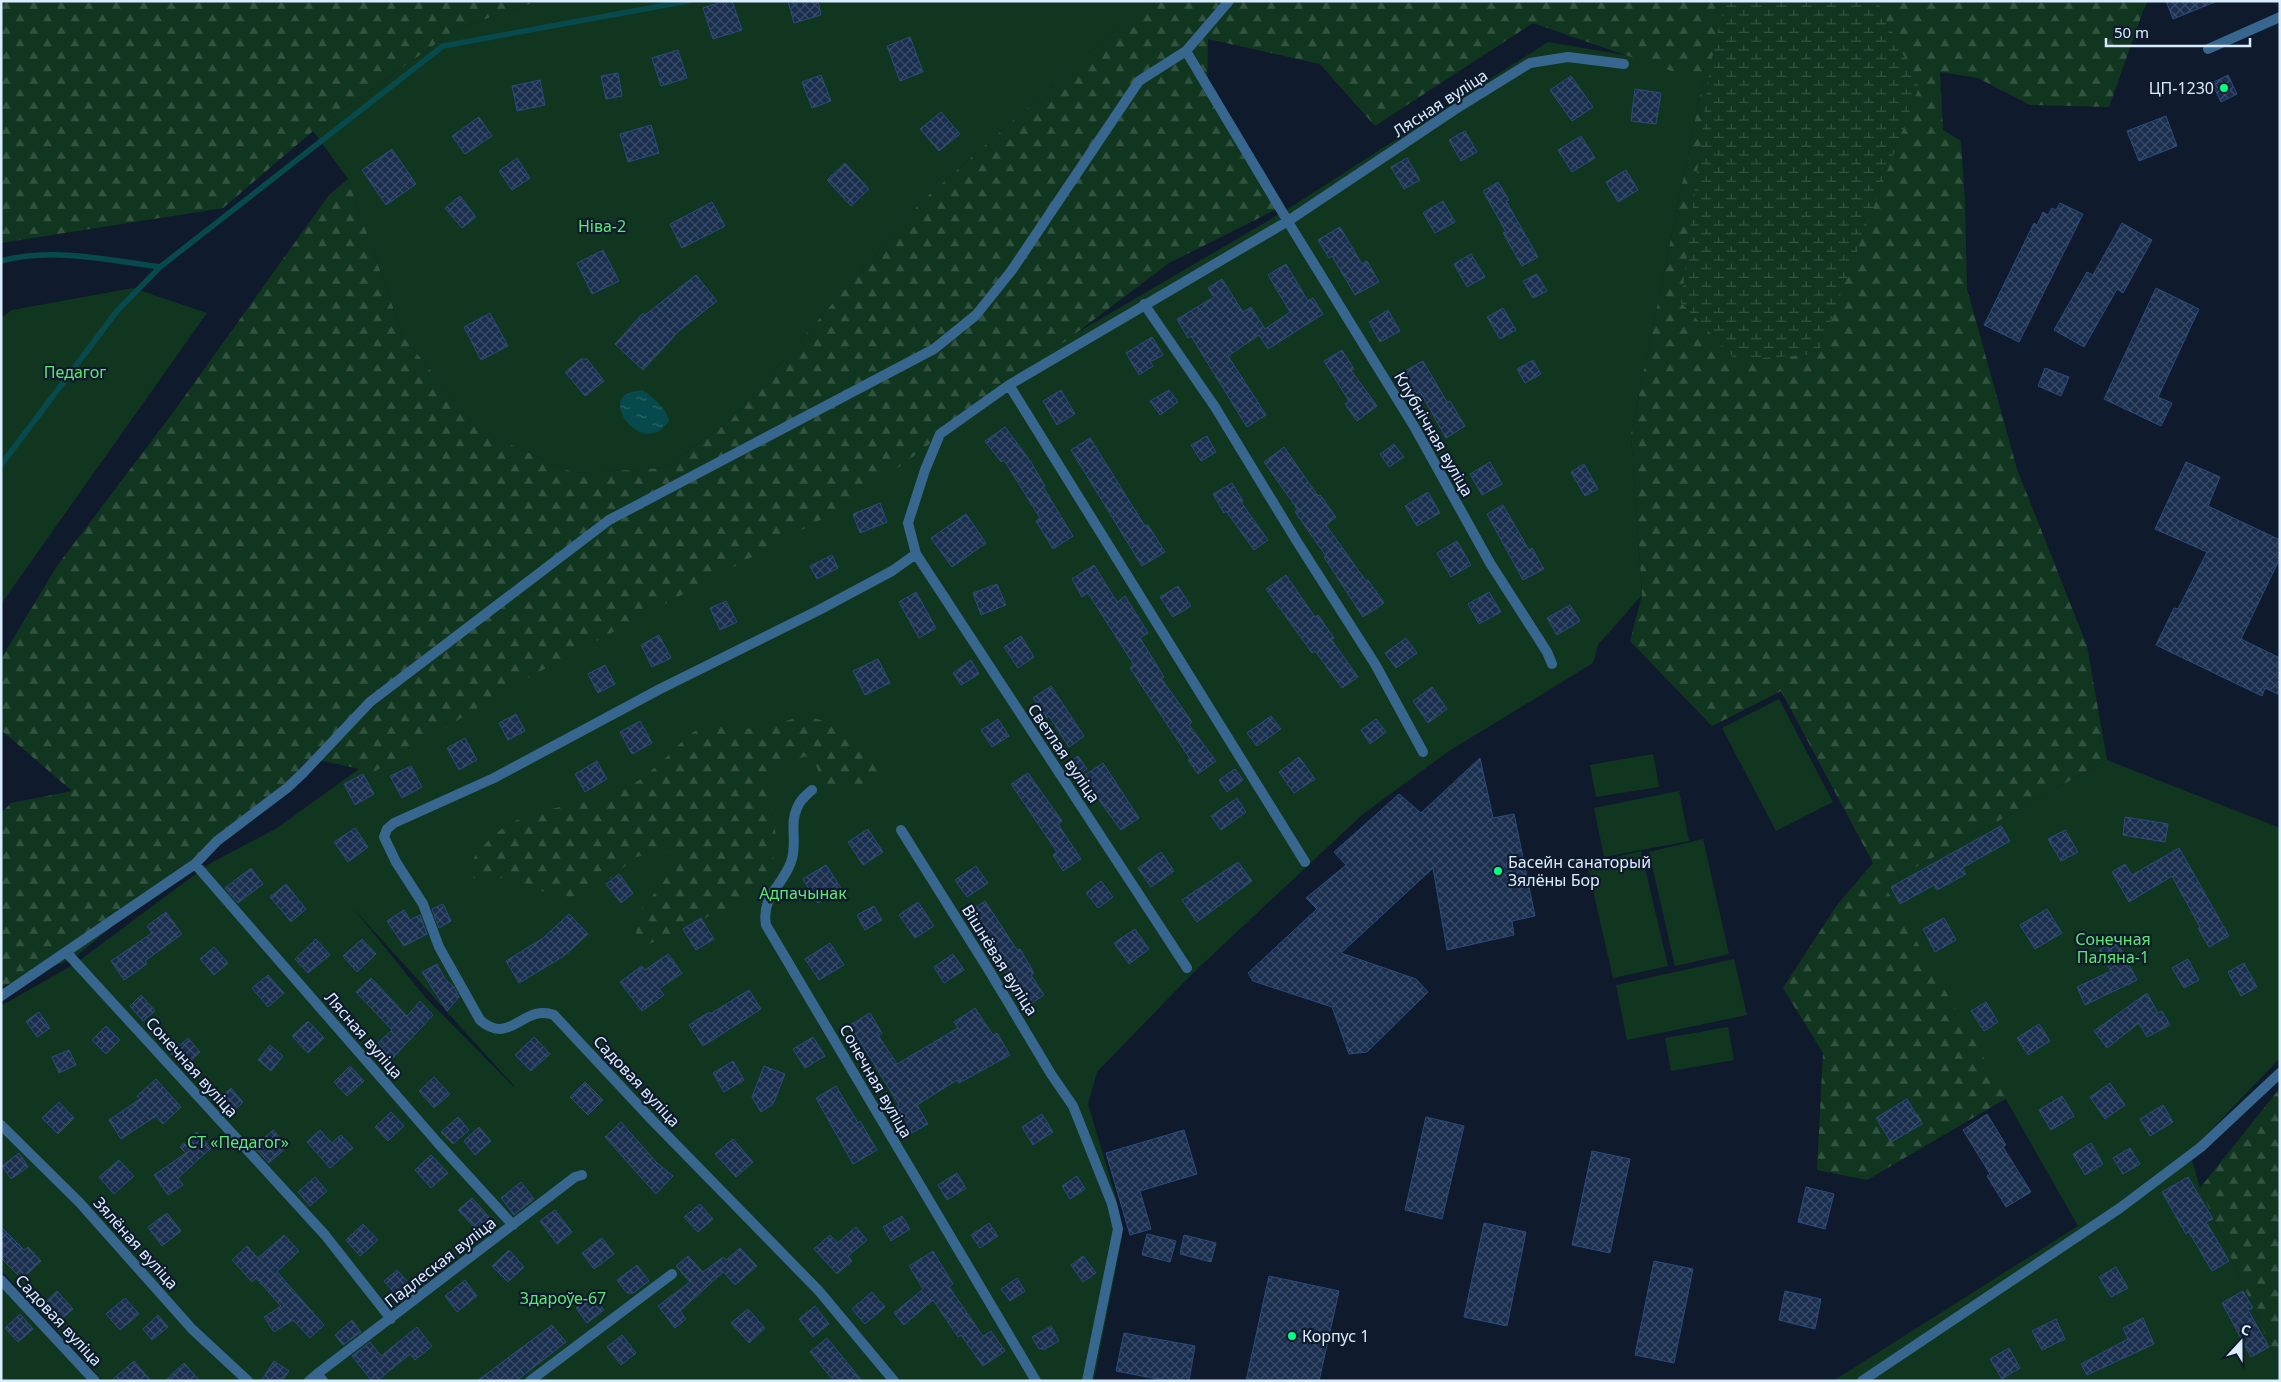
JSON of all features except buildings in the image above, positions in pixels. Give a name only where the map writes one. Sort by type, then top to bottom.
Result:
[{"type":"street","points":[[1,996],[195,864],[217,841],[303,773],[370,702],[609,520],[934,349],[976,315],[1012,270],[1138,81],[1186,51],[1229,1]]},
{"type":"street","points":[[2208,49],[2280,17]]},
{"type":"street","name":"Клубнічная вуліца","points":[[1186,51],[1415,428],[1490,563],[1547,652],[1552,664]]},
{"type":"street","name":"Лясная вуліца","points":[[1010,384],[1288,221],[1454,110],[1530,63],[1568,57],[1624,64]]},
{"type":"street","points":[[1144,304],[1215,407],[1296,540],[1375,664],[1423,752]]},
{"type":"street","points":[[1010,384],[1305,862]]},
{"type":"street","name":"Светлая вуліца","points":[[1010,384],[940,434],[925,470],[908,523],[916,554],[1187,968]]},
{"type":"street","name":"Садовая вуліца","points":[[894,1381],[819,1291],[652,1120],[554,1015],[538,1012],[508,1028],[500,1030],[489,1028],[480,1020],[439,947],[423,904],[396,862],[384,837],[387,829],[394,823],[494,778],[660,688],[819,610],[892,571],[916,554]]},
{"type":"street","name":"Сонечная вуліца","points":[[812,790],[804,796],[796,809],[793,826],[795,847],[792,861],[768,899],[764,912],[766,925],[1036,1381]]},
{"type":"street","name":"Вішнёвая вуліца","points":[[901,830],[1051,1074],[1073,1106],[1112,1204],[1118,1229],[1087,1381]]},
{"type":"street","name":"Лясная вуліца","points":[[195,864],[437,1142],[513,1225]]},
{"type":"street","name":"Сонечная вуліца","points":[[66,952],[325,1235],[391,1319]]},
{"type":"street","points":[[1862,1381],[2120,1208],[2201,1147],[2280,1073]]},
{"type":"street","name":"Зялёная вуліца","points":[[1,1124],[79,1202],[192,1329],[248,1381]]},
{"type":"street","name":"Падлеская вуліца","points":[[316,1379],[575,1177],[582,1175]]},
{"type":"street","points":[[530,1381],[672,1274]]},
{"type":"street","name":"Садовая вуліца","points":[[1,1280],[95,1381]]},
{"type":"green space","points":[[1,1],[539,1],[458,28],[313,131],[223,208],[1,243]]},
{"type":"green space","name":"Ніва-2","points":[[539,1],[1148,1],[921,202],[732,419],[664,468],[574,473],[478,430],[403,336],[348,179],[313,131],[458,28]]},
{"type":"green space","points":[[1148,1],[2148,1],[2109,107],[2030,105],[1978,78],[1940,72],[1943,130],[1961,141],[1967,289],[2017,469],[2087,646],[2107,760],[1884,885],[2007,1098],[1867,1180],[1817,1170],[1823,1053],[1783,988],[1837,905],[1873,863],[1781,691],[1712,726],[1630,641],[1642,595],[1631,434],[1703,82],[1533,23],[1375,126],[1320,64],[1208,39],[1207,93],[1279,208],[1169,263],[850,504],[513,686],[374,772],[314,759],[74,958],[1,987],[1,813],[11,803],[72,791],[1,730],[1,659],[57,566],[172,414],[329,195],[348,179],[403,336],[478,430],[574,473],[664,468],[732,419],[921,202]]},
{"type":"green space","points":[[1725,1],[1877,1],[1919,87],[1818,354],[1736,360],[1681,303],[1710,67]]},
{"type":"green space","name":"Адпачынак","points":[[1548,42],[1664,62],[1703,82],[1631,434],[1642,595],[1598,645],[1593,663],[1449,751],[1363,814],[1193,973],[1097,1072],[1088,1104],[1116,1198],[1122,1237],[1094,1381],[103,1381],[1,1270],[1,1006],[76,963],[209,864],[277,828],[471,688],[1283,212]],"holes":[[[353,908],[514,1086],[425,997]]]},
{"type":"green space","name":"Педагог","points":[[133,288],[207,313],[1,604],[1,318],[12,310]]},
{"type":"green space","points":[[1779,699],[1833,802],[1776,831],[1722,728]]},
{"type":"green space","points":[[802,716],[840,724],[885,767],[875,782],[839,787],[823,785],[816,765],[805,756],[788,764],[772,775],[771,797],[776,837],[772,866],[754,887],[731,906],[649,944],[636,934],[639,912],[663,883],[674,864],[669,853],[663,851],[636,857],[594,892],[569,897],[537,890],[514,877],[505,877],[485,883],[470,876],[475,857],[488,841],[503,828],[535,813],[607,796],[634,784],[667,757],[684,739],[697,730],[713,725],[739,729],[758,728]]},
{"type":"green space","points":[[1653,754],[1659,787],[1596,797],[1590,765]]},
{"type":"green space","name":"Сонечная Паляна-1","points":[[2107,760],[2280,828],[2280,1058],[2190,1152],[2200,1188],[2280,1368],[2280,1381],[1833,1381],[2078,1226],[1884,885]]},
{"type":"green space","points":[[1679,791],[1689,841],[1604,857],[1594,808]]},
{"type":"green space","points":[[1703,839],[1729,954],[1675,966],[1649,852]]},
{"type":"green space","points":[[1641,851],[1668,966],[1613,978],[1587,864]]},
{"type":"green space","points":[[1734,959],[1747,1015],[1627,1040],[1616,985]]},
{"type":"green space","points":[[1728,1027],[1734,1060],[1671,1071],[1665,1038]]},
{"type":"green space","points":[[2280,1088],[2280,1368],[2200,1188]]},
{"type":"green space","points":[[1,1273],[100,1381],[1,1381]]},
{"type":"water","points":[[642,390],[659,404],[669,421],[659,431],[649,434],[630,426],[620,408],[621,400],[626,394]]},
{"type":"waterway","points":[[1,465],[117,311],[160,267],[443,46],[688,1]]},
{"type":"waterway","points":[[1,261],[20,257],[60,255],[101,258],[160,267]]},
{"type":"place","name":"ЦП-1230","points":[[2224,88]]},
{"type":"place","name":"Басейн санаторый Зялёны Бор","points":[[1498,871]]},
{"type":"place","name":"Корпус 1","points":[[1292,1336]]},
{"type":"park label","name":"СТ «Педагог»","points":[[238,1142]]},
{"type":"park label","name":"Здароўе-67","points":[[563,1298]]}]
